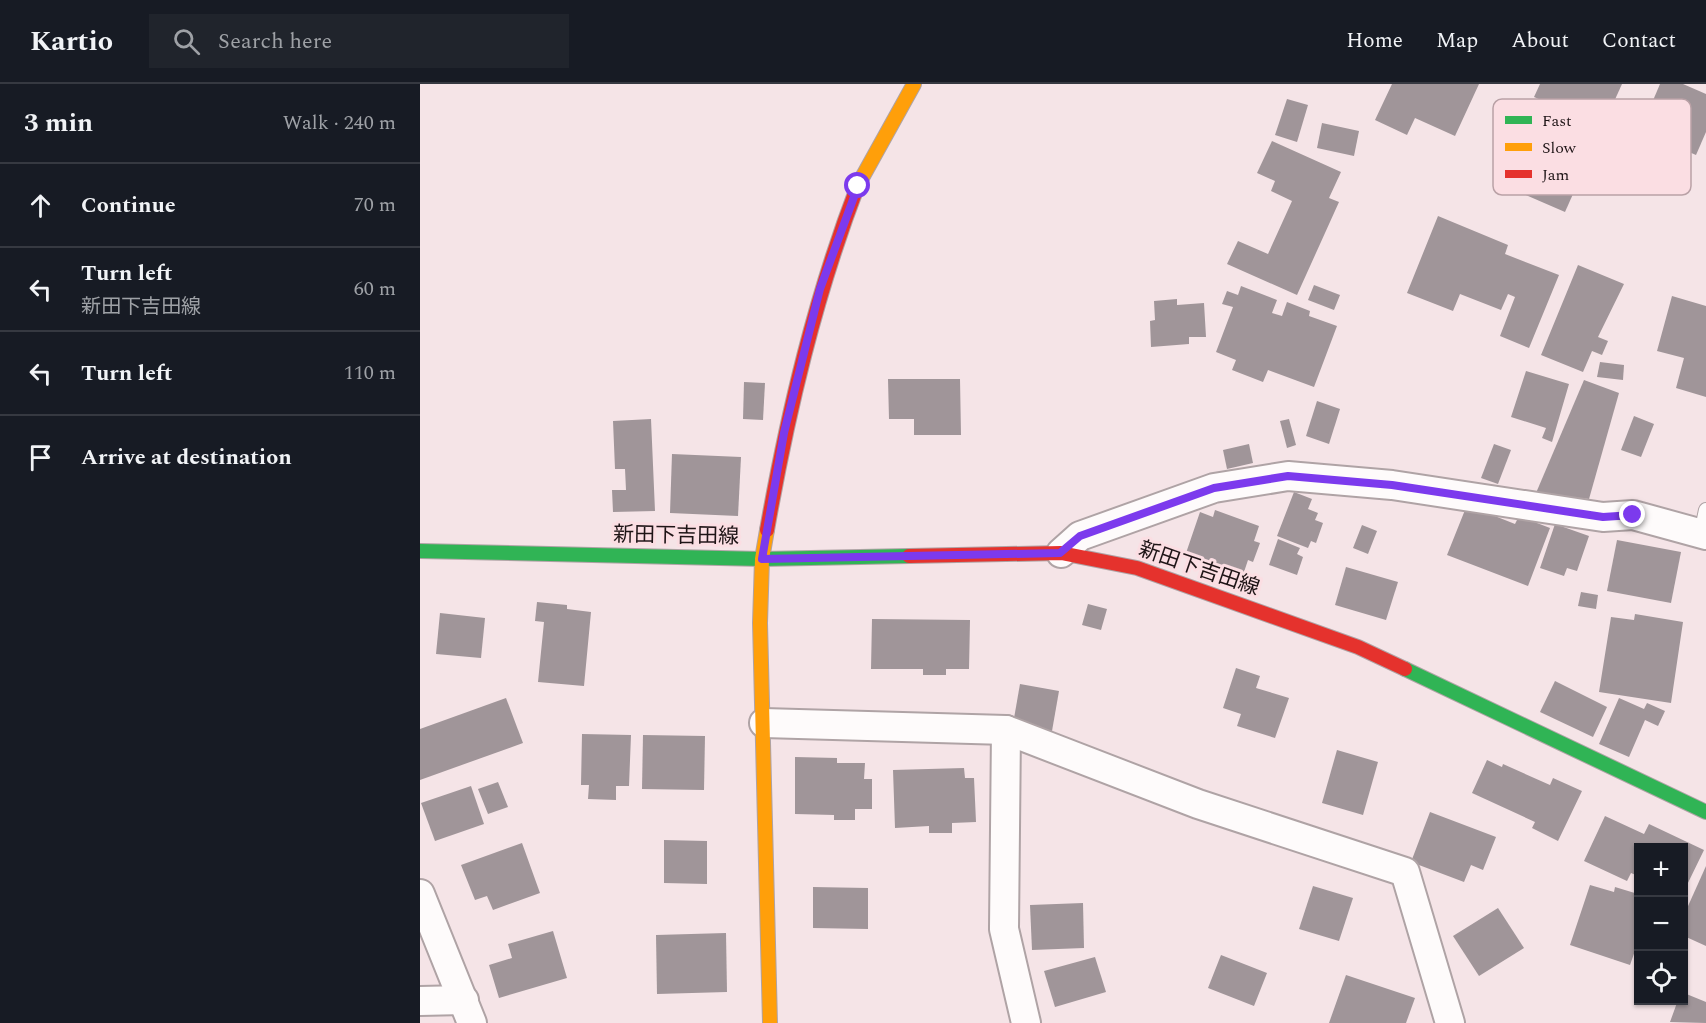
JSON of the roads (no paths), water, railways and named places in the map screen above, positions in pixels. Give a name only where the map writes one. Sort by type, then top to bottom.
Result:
[{"type":"main road","points":[[770,1023],[760,623],[762,559],[784,433],[820,289],[858,186],[914,84]]},
{"type":"main road","name":"新田下吉田線","points":[[420,550],[762,559],[1060,553],[1137,568],[1358,647],[1706,812]]},
{"type":"street","points":[[1060,553],[1080,536],[1214,488],[1288,476],[1392,485],[1603,517],[1633,515],[1704,526]]},
{"type":"street","points":[[764,723],[1006,730],[1198,804],[1405,872],[1450,1023]]},
{"type":"street","points":[[1006,730],[1004,929],[1026,1023]]},
{"type":"street","points":[[420,894],[468,1012]]},
{"type":"street","points":[[420,1001],[468,1012]]}]
